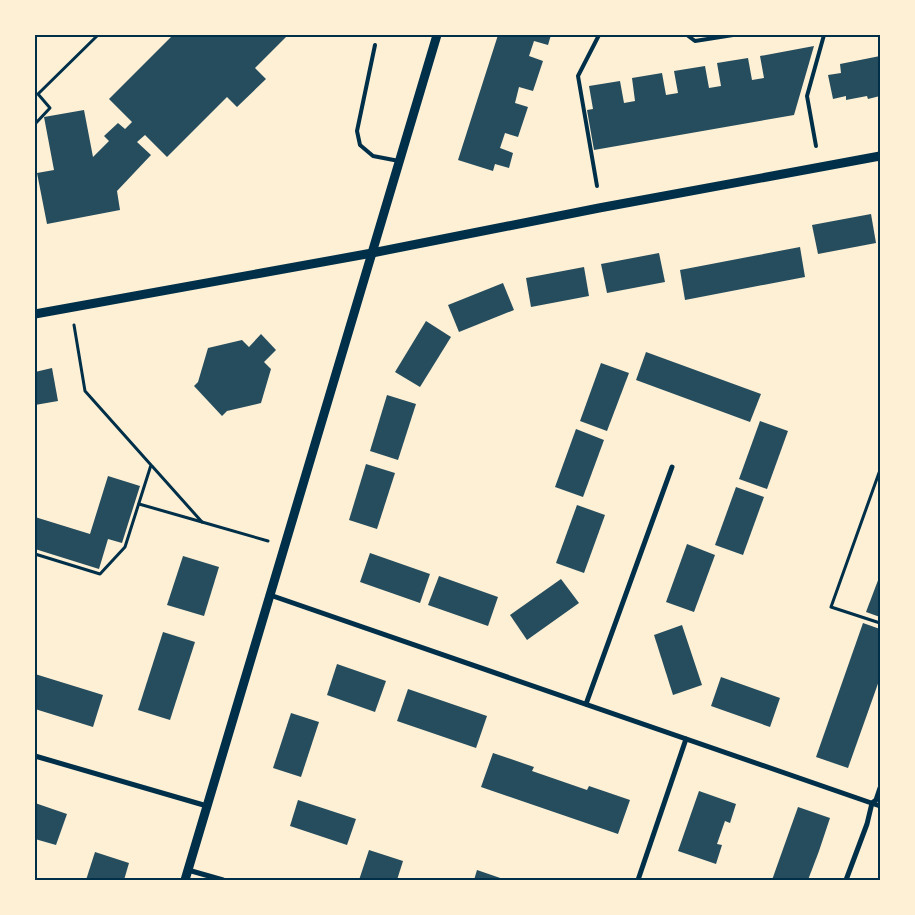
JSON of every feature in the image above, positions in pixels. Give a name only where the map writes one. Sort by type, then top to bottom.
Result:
[{"type":"street","points":[[186,880],[437,35]]},
{"type":"street","points":[[35,314],[372,253],[599,208],[880,156]]},
{"type":"street","points":[[586,704],[672,467]]},
{"type":"street","points":[[270,595],[880,806]]},
{"type":"street","points":[[638,880],[686,739]]},
{"type":"street","points":[[35,756],[207,806]]},
{"type":"street","points":[[846,880],[867,824],[872,803],[876,800],[880,788]]},
{"type":"street","points":[[188,870],[223,880]]},
{"type":"lane","points":[[597,186],[578,76],[599,35]]},
{"type":"lane","points":[[687,35],[695,41],[733,35]]},
{"type":"lane","points":[[816,146],[807,96],[824,35]]},
{"type":"lane","points":[[375,44],[357,131],[360,145],[373,156],[399,161]]},
{"type":"path","points":[[35,124],[50,108],[37,92],[98,35]]},
{"type":"path","points":[[71,307],[85,391],[202,522]]},
{"type":"path","points":[[35,554],[100,574],[125,547],[151,465]]},
{"type":"path","points":[[880,470],[831,606],[880,623]]},
{"type":"path","points":[[139,504],[284,546]]},
{"type":"building","points":[[173,35],[288,35],[255,68],[266,79],[237,107],[227,97],[167,157],[145,135],[137,142],[151,155],[117,191],[120,210],[47,224],[37,173],[54,170],[44,117],[84,110],[93,157],[109,141],[104,136],[118,123],[125,129],[132,122],[109,99]]},
{"type":"building","points":[[498,35],[551,35],[548,45],[534,41],[529,56],[543,61],[533,91],[519,87],[515,103],[528,107],[518,137],[505,133],[500,148],[513,153],[509,168],[495,164],[493,171],[458,160]]},
{"type":"building","points":[[814,46],[794,115],[594,150],[587,110],[593,109],[589,86],[620,81],[624,103],[635,101],[632,78],[662,73],[666,95],[678,93],[674,71],[705,66],[709,88],[721,86],[717,63],[748,58],[752,80],[764,78],[760,56]]},
{"type":"building","points":[[880,56],[880,96],[868,99],[867,96],[846,100],[846,96],[833,99],[828,75],[841,73],[840,64]]},
{"type":"building","points":[[871,214],[876,243],[818,254],[812,225]]},
{"type":"building","points":[[800,247],[805,277],[685,300],[680,270]]},
{"type":"building","points":[[659,253],[665,282],[607,293],[601,264]]},
{"type":"building","points":[[584,267],[589,296],[531,307],[526,278]]},
{"type":"building","points":[[503,283],[514,310],[459,332],[448,305]]},
{"type":"building","points":[[426,321],[451,337],[420,387],[395,372]]},
{"type":"building","points":[[261,334],[276,350],[264,362],[271,369],[261,403],[227,411],[222,416],[194,386],[198,382],[208,348],[242,340],[249,347]]},
{"type":"building","points":[[646,352],[761,394],[750,422],[636,380]]},
{"type":"building","points":[[601,363],[629,373],[607,431],[580,421]]},
{"type":"building","points":[[52,368],[58,401],[35,405],[35,372]]},
{"type":"building","points":[[387,395],[416,404],[398,460],[370,451]]},
{"type":"building","points":[[760,421],[788,431],[767,489],[739,479]]},
{"type":"building","points":[[576,429],[604,440],[583,497],[555,487]]},
{"type":"building","points":[[366,464],[395,473],[377,529],[349,520]]},
{"type":"building","points":[[108,476],[140,486],[122,543],[108,539],[99,569],[35,549],[35,517],[90,534]]},
{"type":"building","points":[[736,487],[764,497],[743,555],[715,545]]},
{"type":"building","points":[[577,505],[605,515],[584,573],[556,563]]},
{"type":"building","points":[[687,544],[715,555],[694,612],[666,602]]},
{"type":"building","points":[[370,553],[430,574],[420,603],[360,582]]},
{"type":"building","points":[[183,556],[219,567],[204,616],[167,605]]},
{"type":"building","points":[[880,575],[880,617],[866,612]]},
{"type":"building","points":[[439,576],[498,597],[488,626],[428,605]]},
{"type":"building","points":[[561,579],[579,603],[527,640],[510,615]]},
{"type":"building","points":[[863,623],[880,629],[880,678],[848,768],[816,757]]},
{"type":"building","points":[[682,625],[702,685],[673,695],[654,635]]},
{"type":"building","points":[[163,632],[195,642],[170,720],[138,710]]},
{"type":"building","points":[[337,664],[386,681],[375,712],[327,695]]},
{"type":"building","points":[[35,674],[103,695],[93,727],[35,709]]},
{"type":"building","points":[[721,677],[780,698],[770,727],[711,706]]},
{"type":"building","points":[[408,689],[487,716],[476,748],[397,721]]},
{"type":"building","points":[[291,713],[319,722],[301,777],[273,768]]},
{"type":"building","points":[[493,753],[534,767],[532,771],[587,790],[589,786],[630,800],[618,834],[481,787]]},
{"type":"building","points":[[699,791],[736,804],[730,823],[725,821],[717,844],[722,845],[716,864],[678,851]]},
{"type":"building","points":[[298,800],[356,819],[347,845],[290,826]]},
{"type":"building","points":[[35,803],[67,814],[56,845],[35,839]]},
{"type":"building","points":[[798,807],[830,818],[819,851],[808,880],[772,880]]},
{"type":"building","points":[[369,850],[403,861],[397,880],[359,880]]},
{"type":"building","points":[[95,852],[129,863],[124,880],[86,880]]},
{"type":"building","points":[[477,870],[506,880],[474,880]]}]
